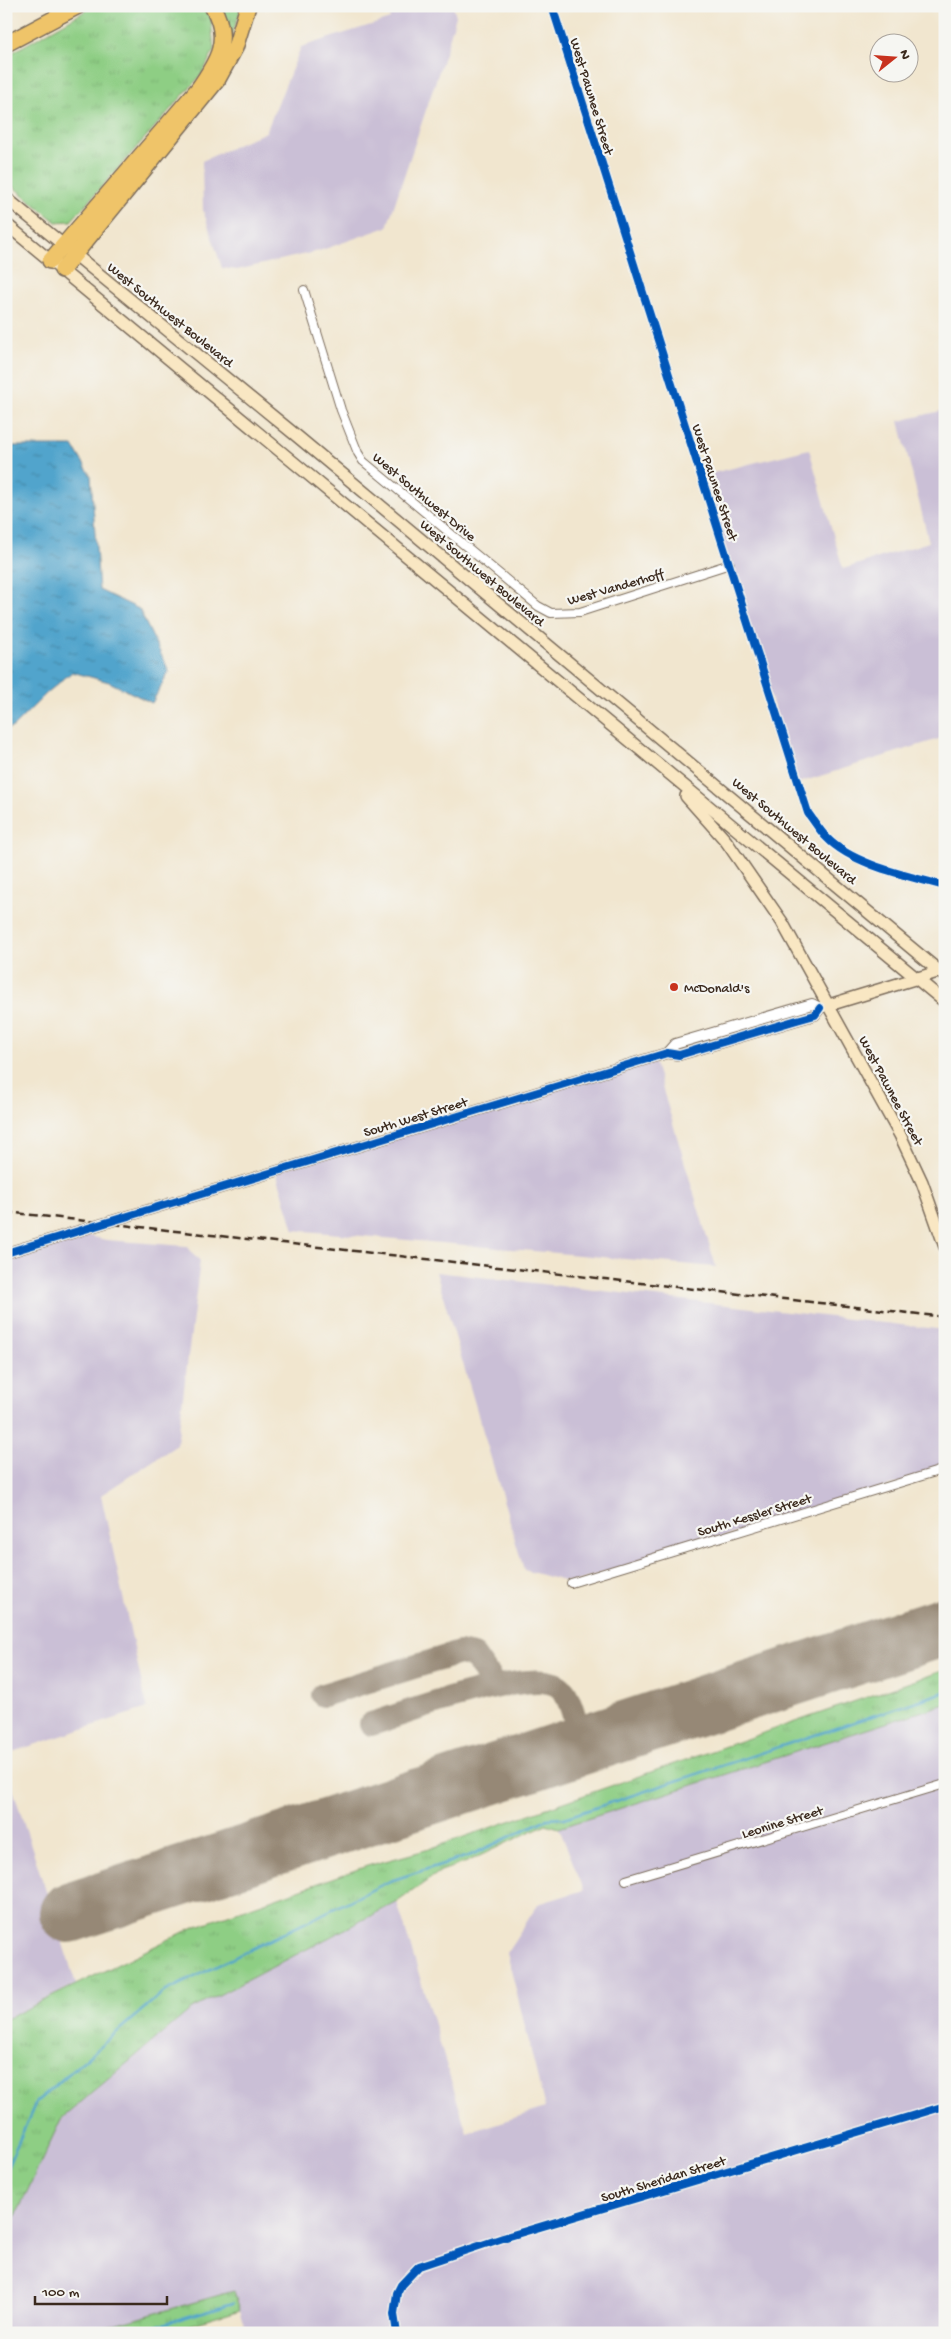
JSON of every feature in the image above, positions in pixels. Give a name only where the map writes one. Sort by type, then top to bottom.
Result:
[{"type":"highway","points":[[6,43],[56,6]]},
{"type":"highway","points":[[6,43],[78,6]]},
{"type":"highway","points":[[69,250],[198,89],[217,62],[221,45],[220,29],[212,6]]},
{"type":"highway","points":[[56,265],[218,79],[235,48],[248,6]]},
{"type":"main road","name":"West Southwest Boulevard","points":[[6,198],[291,431],[943,972]]},
{"type":"main road","points":[[6,224],[945,1002]]},
{"type":"main road","name":"West Pawnee Street","points":[[660,766],[726,841],[782,922],[824,1006],[900,1135],[922,1182],[945,1247]]},
{"type":"main road","name":"South West Street","points":[[824,1006],[943,972]]},
{"type":"street","name":"West Pawnee Street","points":[[552,6],[808,813],[827,839],[850,854],[886,868],[945,886]]},
{"type":"street","name":"West Southwest Drive","points":[[304,290],[341,410],[363,461],[490,568]]},
{"type":"street","name":"West Vanderhoff","points":[[490,568],[538,606],[551,613],[562,614],[587,610],[730,564]]},
{"type":"street","name":"South West Street","points":[[6,1253],[667,1053],[678,1055],[815,1015],[824,1006]]},
{"type":"street","name":"South Kessler Street","points":[[571,1583],[945,1469]]},
{"type":"street","name":"Leonine Street","points":[[626,1880],[945,1784]]},
{"type":"street","name":"South Sheridan Street","points":[[397,2333],[394,2314],[398,2289],[414,2271],[429,2262],[945,2106]]},
{"type":"shaded area","points":[[388,6],[453,6],[456,16],[387,227],[319,251],[237,270],[222,268],[203,210],[202,161],[266,132],[301,47],[390,19]]},
{"type":"shaded area","points":[[945,410],[945,737],[798,783],[701,476],[809,449],[843,569],[929,542],[899,421]]},
{"type":"shaded area","points":[[653,1057],[716,1267],[294,1230],[276,1171]]},
{"type":"shaded area","points":[[73,1232],[106,1240],[186,1246],[200,1261],[177,1445],[101,1495],[147,1708],[6,1754],[6,1253]]},
{"type":"shaded area","points":[[436,1272],[945,1330],[945,1469],[571,1583],[524,1570]]},
{"type":"shaded area","points":[[945,1704],[945,2333],[247,2333],[234,2291],[86,2333],[6,2333],[6,2237],[61,2119],[190,2010],[397,1902],[467,2133],[545,2108],[507,1953],[538,1904],[584,1890],[559,1828]]},
{"type":"shaded area","points":[[6,1768],[76,1984],[6,2019]]},
{"type":"green space","points":[[94,6],[204,6],[211,19],[214,50],[202,74],[71,221],[56,222],[6,181],[6,56]]},
{"type":"green space","points":[[222,6],[242,6],[227,49],[229,36]]},
{"type":"green space","points":[[945,1670],[945,1704],[559,1828],[546,1824],[467,1862],[441,1871],[397,1902],[190,2010],[61,2119],[6,2237],[6,2019],[194,1927],[367,1866],[426,1850]]},
{"type":"green space","points":[[234,2291],[240,2310],[163,2333],[86,2333]]},
{"type":"water","points":[[6,446],[73,446],[91,476],[99,590],[139,609],[169,671],[152,703],[109,682],[72,672],[47,693],[13,727],[6,729]]},
{"type":"waterway","points":[[6,2170],[36,2102],[162,1993],[390,1881],[471,1855],[547,1819],[564,1818],[945,1692]]},
{"type":"waterway","points":[[133,2333],[233,2303]]},
{"type":"taxiway","points":[[323,1695],[459,1653],[474,1656],[495,1686]]},
{"type":"taxiway","points":[[371,1724],[469,1693],[525,1682],[547,1682],[561,1688],[565,1693],[571,1706],[582,1745]]},
{"type":"runway","points":[[69,1913],[945,1626]]},
{"type":"railway","points":[[6,1212],[945,1317]]},
{"type":"cycle path","points":[[552,6],[808,813],[827,838],[851,855],[899,874],[945,886]]},
{"type":"cycle path","points":[[6,1253],[667,1053],[679,1055],[815,1015],[820,1008]]},
{"type":"cycle path","points":[[397,2333],[394,2314],[397,2293],[401,2285],[419,2266],[503,2238],[945,2106]]},
{"type":"place","name":"McDonald's","points":[[674,987]]}]
